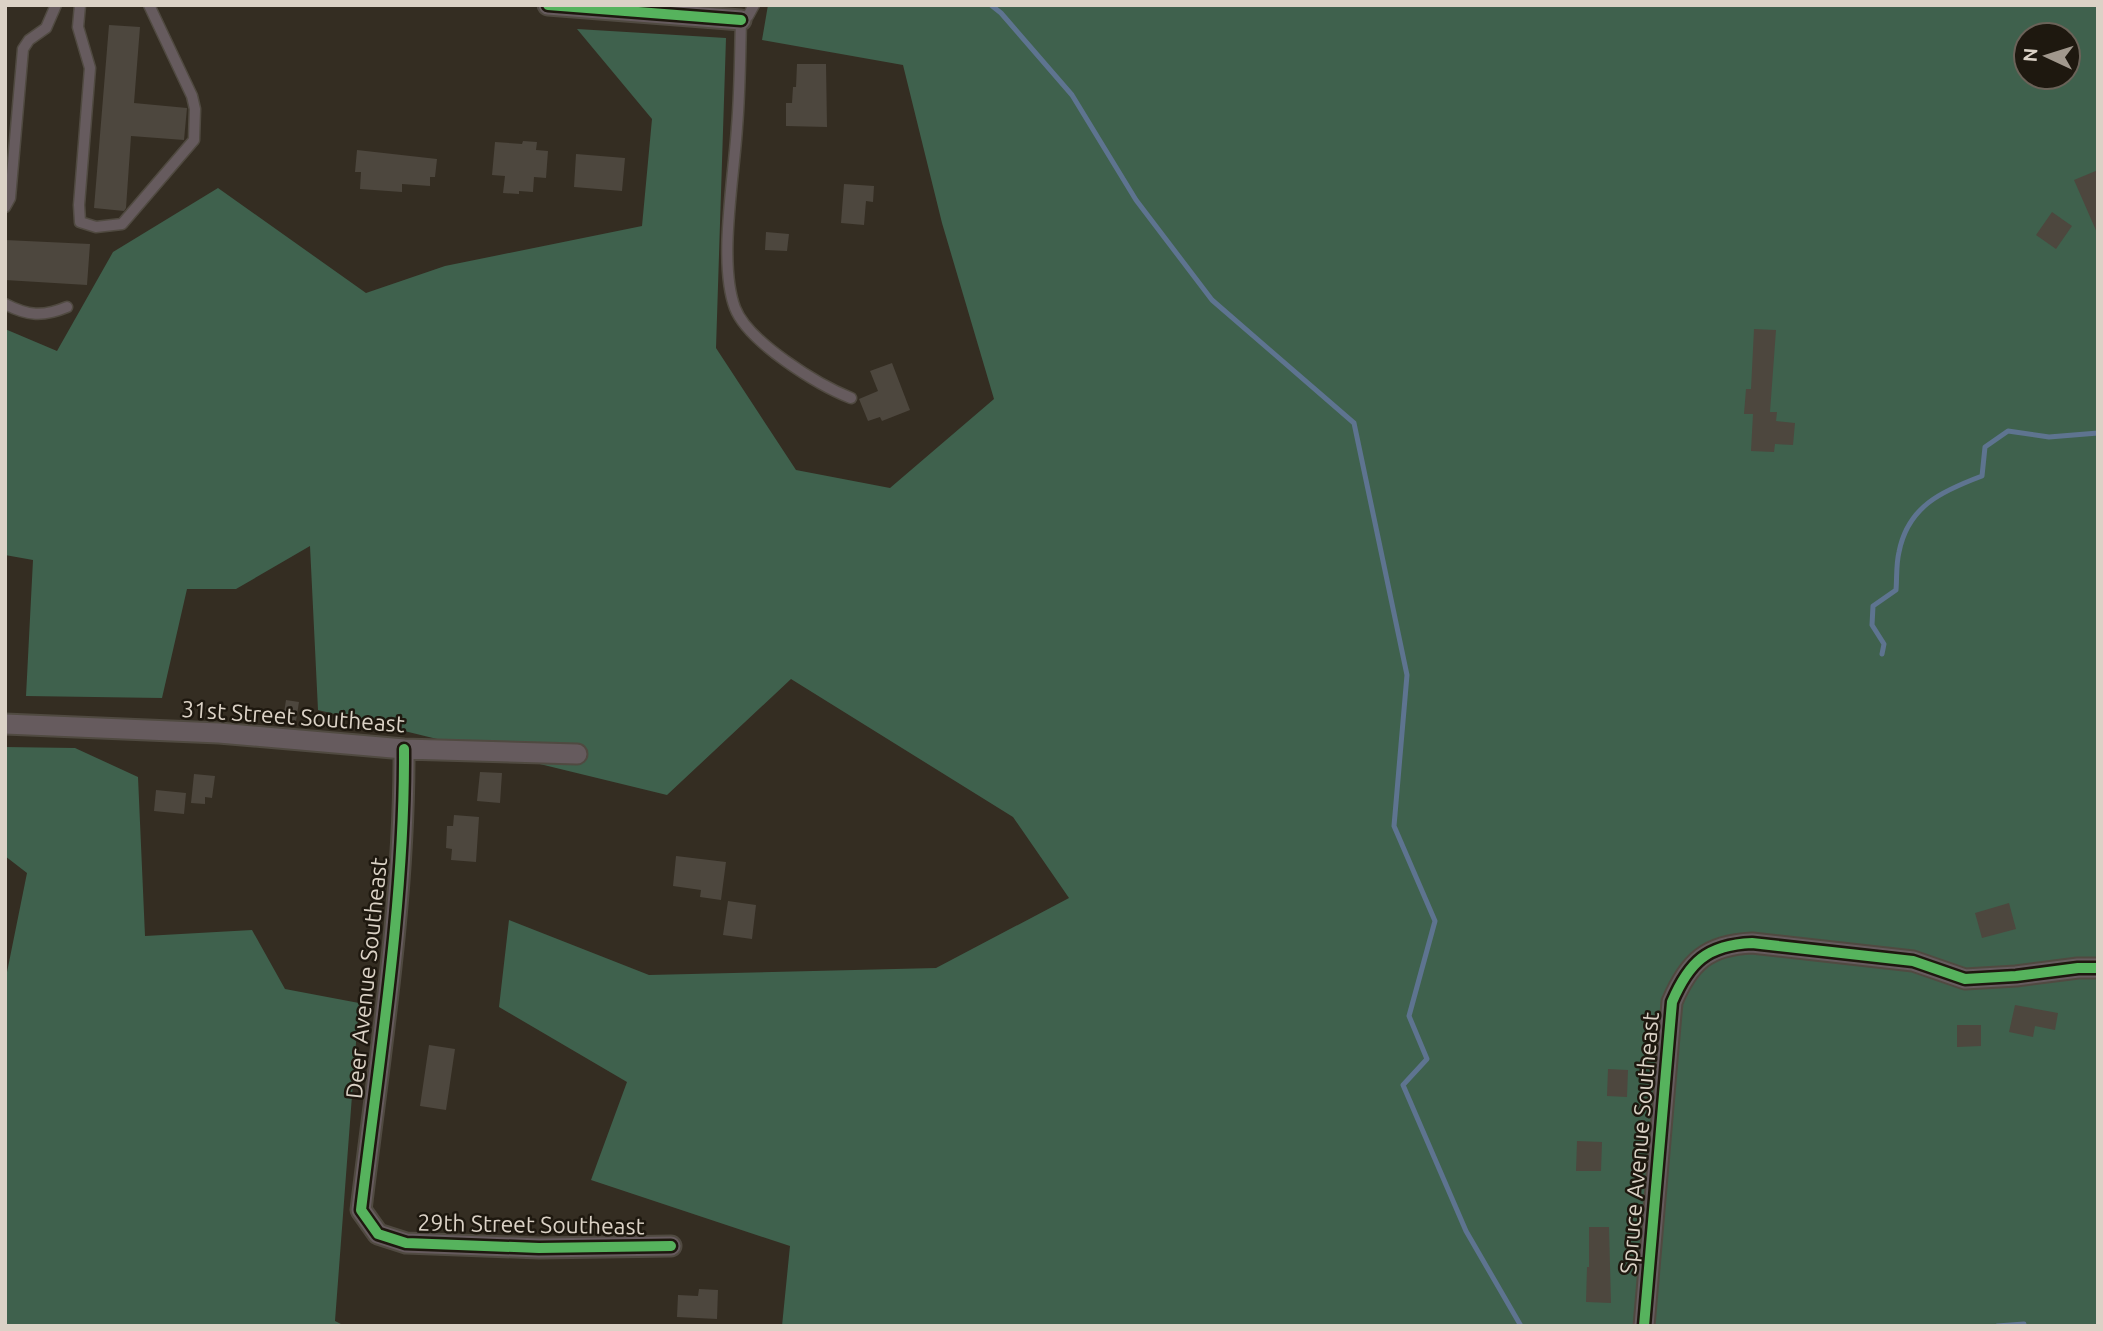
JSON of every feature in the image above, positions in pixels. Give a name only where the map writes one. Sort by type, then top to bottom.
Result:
[{"type":"street","points":[[548,5],[747,12]]},
{"type":"street","name":"31st Street Southeast","points":[[5,724],[219,733],[404,749],[577,754]]},
{"type":"street","name":"Deer Avenue Southeast","points":[[362,1210],[394,925],[404,799],[404,749]]},
{"type":"street","name":"Spruce Avenue Southeast","points":[[1644,1326],[1672,1002],[1681,980],[1692,965],[1728,944],[1752,943],[1913,961],[1965,979],[2098,968]]},
{"type":"street","name":"29th Street Southeast","points":[[362,1210],[378,1234],[406,1243],[539,1248],[671,1246]]},
{"type":"lane","points":[[5,207],[10,198],[23,49],[29,40],[46,28],[55,5]]},
{"type":"lane","points":[[80,5],[78,27],[90,68],[80,222],[96,227],[122,224],[194,140],[195,108],[192,96],[149,5]]},
{"type":"lane","points":[[747,12],[727,281],[736,311],[755,337],[828,389],[851,398]]},
{"type":"lane","points":[[5,304],[36,316],[51,314],[67,307]]},
{"type":"green space","points":[[768,5],[2098,5],[2098,1326],[782,1326],[790,1246],[591,1180],[627,1082],[499,1007],[509,920],[649,975],[936,968],[1069,898],[1013,817],[791,679],[667,795],[318,710],[310,546],[236,589],[187,589],[162,698],[26,696],[33,560],[5,555],[5,329],[57,351],[113,252],[218,188],[366,293],[445,266],[642,226],[652,119],[577,29],[726,38],[716,348],[796,470],[890,488],[994,399],[942,223],[903,65],[762,40]]},
{"type":"green space","points":[[5,747],[75,748],[138,777],[145,936],[252,930],[285,989],[359,1003],[335,1321],[345,1326],[5,1326],[5,982],[27,873],[5,856]]},
{"type":"building","points":[[109,25],[140,27],[134,103],[187,108],[184,140],[131,136],[124,211],[94,208]]},
{"type":"building","points":[[797,64],[826,64],[827,127],[786,126],[786,103],[792,103]]},
{"type":"building","points":[[523,141],[537,142],[536,150],[548,151],[546,178],[534,177],[533,192],[503,193],[505,176],[492,175],[495,142],[522,144]]},
{"type":"building","points":[[357,150],[437,159],[435,177],[430,177],[430,186],[402,184],[402,192],[360,189],[361,172],[355,172]]},
{"type":"building","points":[[576,154],[625,158],[622,191],[574,187]]},
{"type":"building","points":[[2098,170],[2098,235],[2074,180]]},
{"type":"building","points":[[844,184],[874,186],[873,202],[866,201],[864,225],[841,223]]},
{"type":"building","points":[[2052,212],[2072,226],[2056,249],[2036,235]]},
{"type":"building","points":[[766,232],[789,234],[787,251],[765,250]]},
{"type":"building","points":[[5,240],[90,244],[87,285],[5,280]]},
{"type":"building","points":[[1754,329],[1776,330],[1770,412],[1777,412],[1776,421],[1795,423],[1793,445],[1775,444],[1774,452],[1751,451],[1753,414],[1744,414],[1746,389],[1751,389]]},
{"type":"building","points":[[892,363],[910,410],[882,421],[880,417],[868,421],[859,399],[878,391],[870,371]]},
{"type":"building","points":[[286,700],[299,702],[296,721],[283,719]]},
{"type":"building","points":[[480,772],[502,773],[500,803],[477,801]]},
{"type":"building","points":[[194,774],[215,776],[212,798],[205,797],[205,804],[191,803]]},
{"type":"building","points":[[156,790],[186,793],[184,814],[154,811]]},
{"type":"building","points":[[454,815],[479,817],[476,862],[451,860],[452,849],[446,848],[447,826],[453,826]]},
{"type":"building","points":[[676,856],[726,862],[721,900],[700,897],[701,890],[673,886]]},
{"type":"building","points":[[728,901],[756,905],[752,939],[723,935]]},
{"type":"building","points":[[2009,903],[2016,929],[1982,938],[1975,913]]},
{"type":"building","points":[[2015,1005],[2058,1013],[2055,1030],[2035,1026],[2033,1037],[2009,1032]]},
{"type":"building","points":[[1957,1025],[1981,1025],[1981,1046],[1957,1047]]},
{"type":"building","points":[[429,1045],[455,1049],[446,1110],[420,1106]]},
{"type":"building","points":[[1608,1069],[1628,1070],[1627,1097],[1607,1096]]},
{"type":"building","points":[[1577,1141],[1602,1142],[1601,1171],[1576,1171]]},
{"type":"building","points":[[1589,1227],[1609,1227],[1611,1303],[1586,1302]]},
{"type":"building","points":[[699,1289],[718,1290],[717,1319],[677,1317],[678,1295],[698,1296]]},
{"type":"waterway","points":[[991,5],[1072,95],[1136,200],[1212,300],[1354,423],[1407,675],[1394,826],[1435,921],[1409,1016],[1427,1059],[1403,1085],[1466,1231],[1521,1326]]},
{"type":"waterway","points":[[1882,654],[1884,644],[1872,625],[1873,606],[1896,590],[1898,557],[1904,536],[1919,512],[1929,502],[1953,488],[1982,476],[1985,447],[2008,431],[2049,437],[2098,433]]},
{"type":"waterway","points":[[1997,1326],[2024,1324]]},
{"type":"cycle path","points":[[548,5],[741,20]]},
{"type":"cycle path","points":[[404,749],[396,922],[361,1210],[378,1234],[406,1243],[539,1248],[671,1246]]},
{"type":"cycle path","points":[[1644,1326],[1672,1002],[1685,976],[1702,958],[1723,947],[1752,943],[1913,961],[1965,979],[2098,968]]}]
